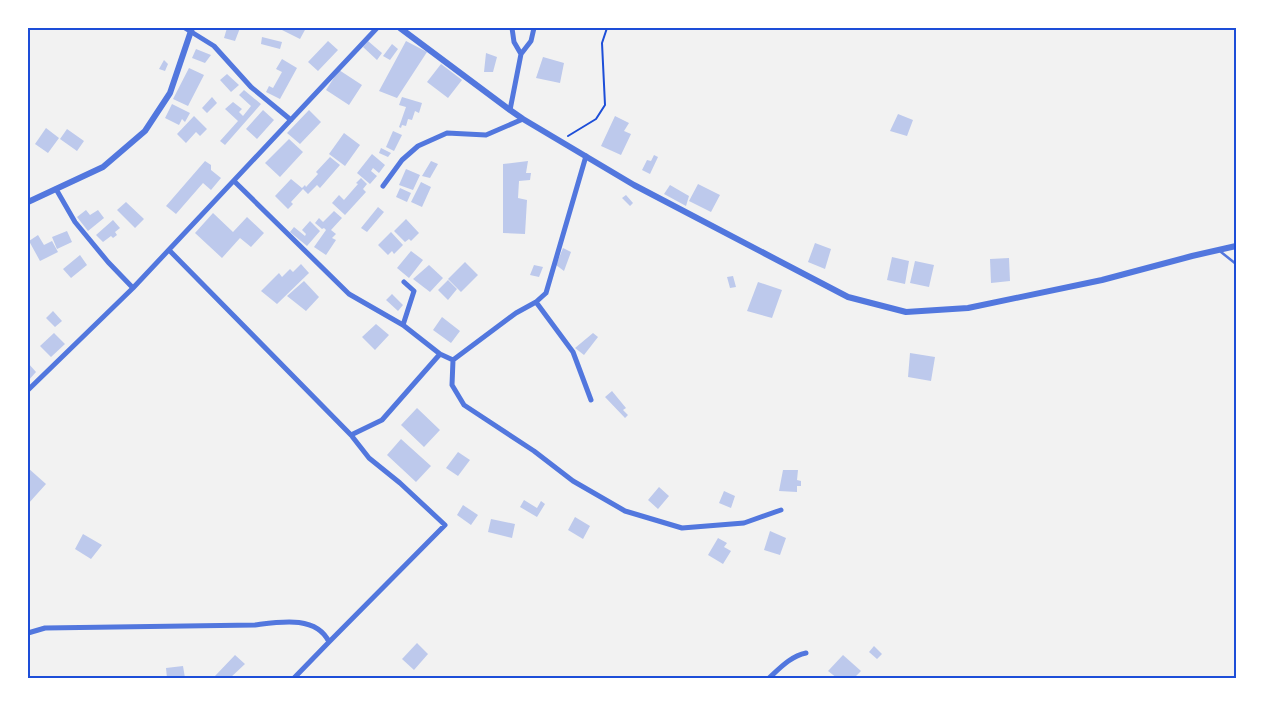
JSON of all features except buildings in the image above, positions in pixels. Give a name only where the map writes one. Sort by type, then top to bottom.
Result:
[{"type":"street","points":[[185,28],[192,30],[214,46],[251,87],[290,120]]},
{"type":"street","points":[[28,390],[133,288],[377,28]]},
{"type":"street","points":[[400,28],[523,119],[634,184],[848,297],[906,312],[977,306],[1102,280],[1236,246]]},
{"type":"street","points":[[512,28],[514,42],[521,54]]},
{"type":"street","points":[[510,110],[521,54],[530,41],[534,28]]},
{"type":"street","points":[[28,202],[103,167],[145,131],[170,93],[192,30]]},
{"type":"street","points":[[383,186],[402,160],[418,146],[447,133],[486,135],[523,119]]},
{"type":"street","points":[[453,360],[546,293],[586,156]]},
{"type":"street","points":[[234,181],[349,294],[403,325],[440,354],[453,360]]},
{"type":"street","points":[[56,190],[74,222],[133,288]]},
{"type":"street","points":[[169,250],[351,435],[369,458],[400,483],[445,525],[294,678]]},
{"type":"street","points":[[403,325],[414,291],[404,282]]},
{"type":"street","points":[[536,302],[573,352],[591,400]]},
{"type":"street","points":[[351,435],[382,420],[440,354]]},
{"type":"street","points":[[453,360],[452,385],[464,405],[534,451],[573,481],[625,511],[682,528],[744,523],[781,510]]},
{"type":"street","points":[[28,633],[46,628],[255,625],[282,622],[313,625],[325,633],[329,642]]},
{"type":"street","points":[[769,678],[789,660],[799,654],[806,653]]},
{"type":"lane","points":[[1220,251],[1236,264]]},
{"type":"path","points":[[560,140],[596,119],[605,105],[602,43],[607,28]]}]
